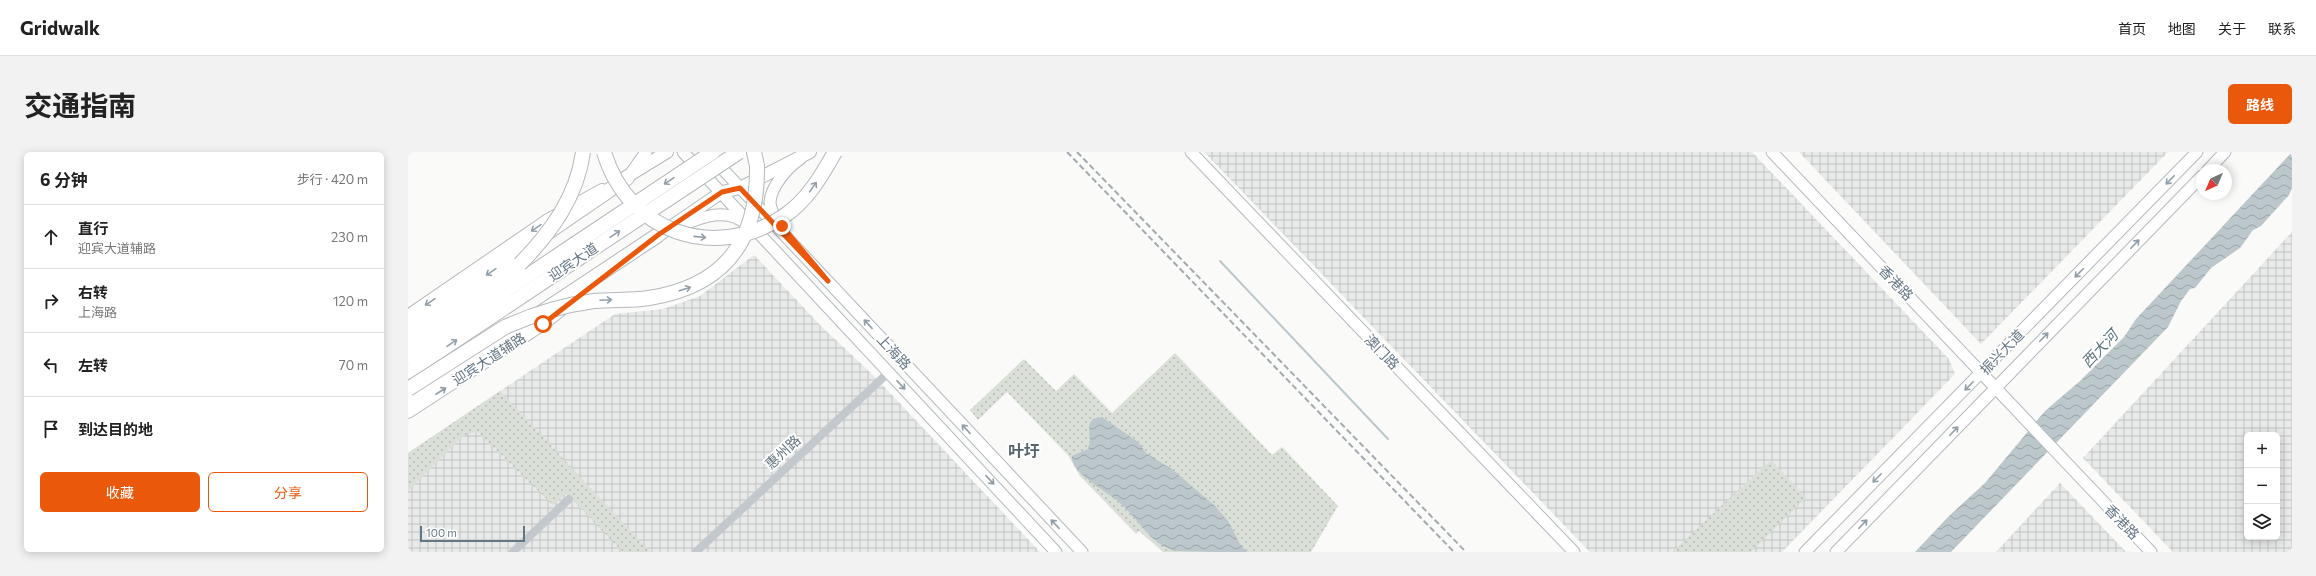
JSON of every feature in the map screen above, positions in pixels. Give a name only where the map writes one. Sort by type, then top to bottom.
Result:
[{"type":"highway","points":[[408,342],[491,287],[520,264],[544,239],[567,203],[581,164],[583,152]]},
{"type":"highway","points":[[604,152],[616,182],[636,207],[654,222],[689,236],[709,238],[734,236],[764,228],[786,216],[807,196],[835,152]]},
{"type":"highway","name":"迎宾大道","points":[[408,372],[713,152]]},
{"type":"highway","name":"迎宾大道","points":[[408,356],[739,152]]},
{"type":"highway","points":[[408,389],[505,327],[522,319],[553,308],[595,301],[648,298],[668,294],[691,287],[710,276],[728,260],[742,242],[753,216],[757,193],[757,166],[754,152]]},
{"type":"highway","points":[[408,328],[627,178]]},
{"type":"highway","points":[[408,401],[658,235]]},
{"type":"main road","points":[[627,178],[646,152]]},
{"type":"main road","points":[[408,316],[548,220],[587,197],[627,178],[667,152]]},
{"type":"main road","name":"上海路","points":[[683,152],[722,192],[1056,552]]},
{"type":"main road","name":"上海路","points":[[706,152],[1082,552]]},
{"type":"main road","name":"迎宾大道辅路","points":[[408,412],[543,324],[658,235],[722,192],[740,188],[810,152]]},
{"type":"main road","points":[[816,152],[799,159],[780,178],[773,191],[770,202],[772,212],[828,281]]},
{"type":"main road","name":"澳门路","points":[[1191,152],[1574,552]]},
{"type":"main road","name":"香港路","points":[[1772,152],[2151,552]]},
{"type":"main road","name":"振兴大道","points":[[1805,552],[2197,152]]},
{"type":"main road","points":[[2214,164],[2225,152]]},
{"type":"main road","name":"振兴大道","points":[[1836,552],[2196,182]]},
{"type":"main road","points":[[658,235],[708,215],[735,217],[745,222],[796,276],[815,293]]},
{"type":"main road","points":[[1016,508],[1024,504],[1027,494]]},
{"type":"street","name":"惠州路","points":[[696,552],[889,372]]},
{"type":"street","points":[[513,552],[569,499]]},
{"type":"shaded area","points":[[1204,152],[1752,152],[1949,359],[1955,374],[1782,552],[1590,552]]},
{"type":"shaded area","points":[[1799,152],[2168,152],[1981,344]]},
{"type":"shaded area","points":[[2292,232],[2292,552],[2173,552],[2083,458]]},
{"type":"shaded area","points":[[754,255],[821,326],[874,376],[1040,552],[408,552],[408,453],[615,314],[663,309],[700,296]]},
{"type":"shaded area","points":[[1175,353],[1272,455],[1282,447],[1338,506],[1311,552],[1163,552],[1139,531],[1136,534],[1080,476],[1068,455],[1007,392],[978,420],[970,410],[1024,359],[1056,391],[1074,374],[1112,413]]},
{"type":"shaded area","points":[[500,391],[650,552],[623,552],[566,493],[553,505],[477,431],[463,436],[408,491],[408,453]]},
{"type":"shaded area","points":[[1771,460],[1806,498],[1751,552],[1672,552]]},
{"type":"shaded area","points":[[2060,483],[2126,552],[1996,552]]},
{"type":"water","points":[[2292,152],[2292,188],[2289,195],[2261,226],[2253,230],[2240,248],[2211,268],[2195,288],[2190,289],[2181,301],[2168,327],[1951,552],[1915,552],[1949,516],[1985,483],[2045,411],[2080,381],[2124,337],[2136,319]]},
{"type":"water","points":[[1102,417],[1138,442],[1146,453],[1173,470],[1215,506],[1228,521],[1240,544],[1247,552],[1176,551],[1167,548],[1151,537],[1119,502],[1083,475],[1077,469],[1073,462],[1072,456],[1088,449],[1090,443],[1089,425],[1093,419]]},
{"type":"waterway","points":[[1220,261],[1388,439]]},
{"type":"railway","points":[[1067,152],[1454,552]]},
{"type":"railway","points":[[1077,152],[1466,552]]},
{"type":"district","name":"叶圩","points":[[1024,451]]},
{"type":"route","points":[[543,324],[595,282],[658,235],[722,192],[740,188],[828,281],[782,226]]},
{"type":"water label","name":"西大河","points":[[2100,349]]}]
